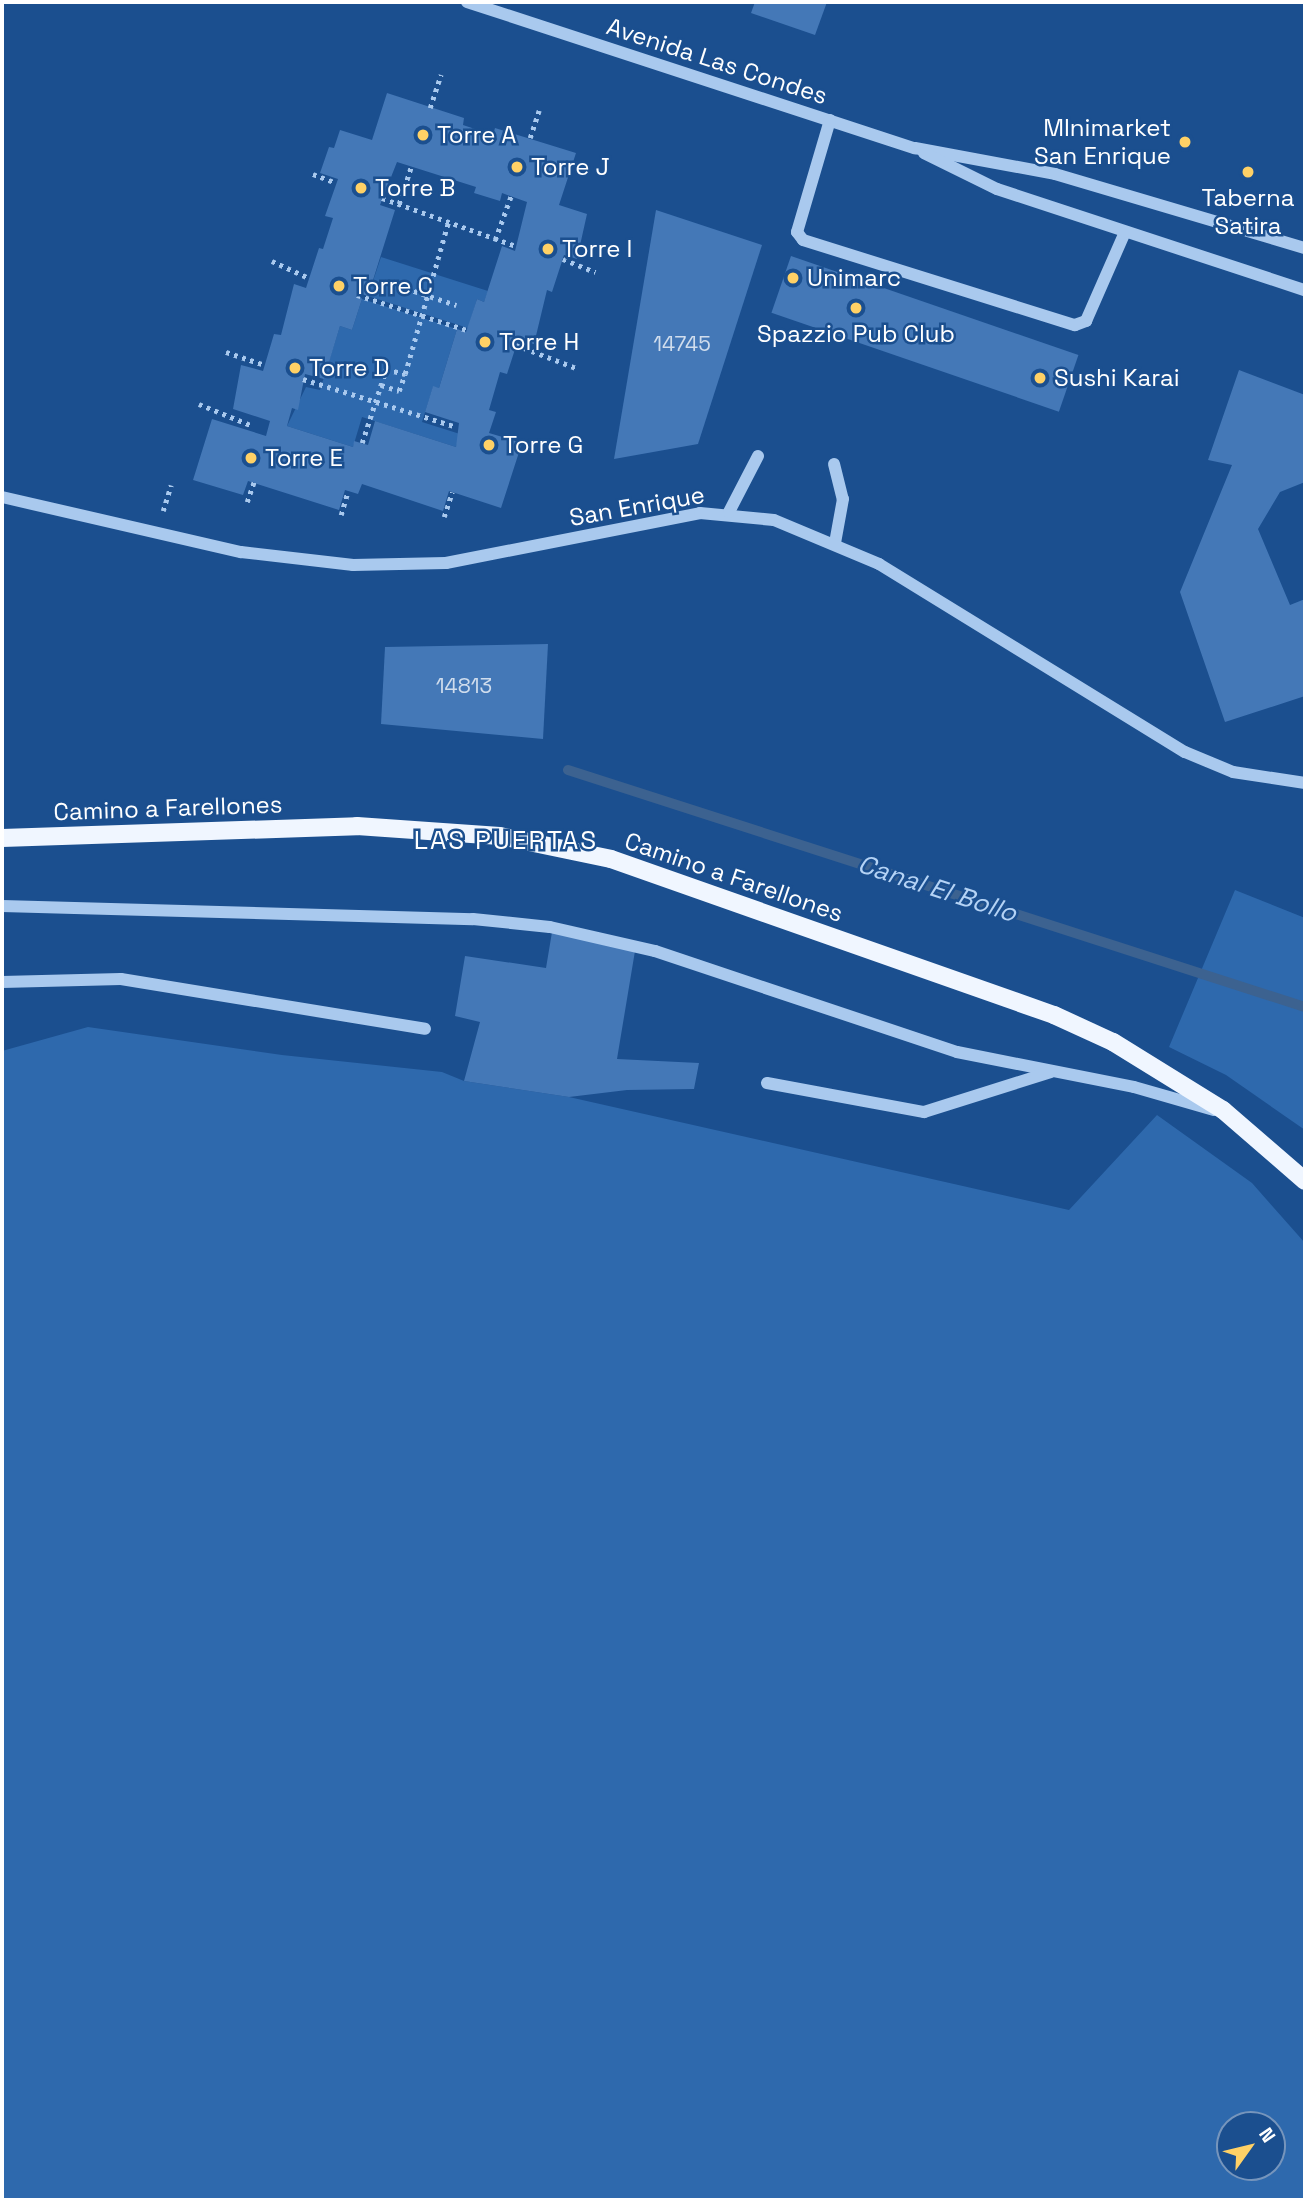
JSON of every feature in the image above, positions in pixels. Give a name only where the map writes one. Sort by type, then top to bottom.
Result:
[{"type":"main road","name":"Camino a Farellones","points":[[2,838],[357,826],[477,834],[556,846],[665,876],[1054,1015],[1147,1061],[1223,1110],[1305,1181]]},
{"type":"street","name":"Avenida Las Condes","points":[[467,2],[915,148],[1055,174],[1305,248]]},
{"type":"street","points":[[830,120],[797,232],[803,240],[1075,325],[1086,321],[1125,232]]},
{"type":"street","name":"Avenida Las Condes","points":[[915,148],[997,189],[1305,290]]},
{"type":"street","points":[[729,512],[758,456]]},
{"type":"street","points":[[834,464],[842,499],[835,543]]},
{"type":"street","name":"San Enrique","points":[[2,497],[241,552],[353,565],[446,563],[671,517],[729,512],[774,520],[835,543],[879,564],[1185,752],[1233,772],[1305,783]]},
{"type":"street","points":[[2,905],[473,919],[550,927],[655,951],[957,1052],[1055,1071],[1223,1110]]},
{"type":"street","points":[[2,982],[121,979],[425,1029]]},
{"type":"street","points":[[767,1083],[924,1112],[1055,1071]]},
{"type":"path","points":[[430,108],[441,75]]},
{"type":"path","points":[[530,138],[539,110]]},
{"type":"path","points":[[399,204],[411,166]]},
{"type":"path","points":[[313,174],[336,183]]},
{"type":"path","points":[[495,240],[510,196]]},
{"type":"path","points":[[382,198],[516,246]]},
{"type":"path","points":[[429,295],[449,223]]},
{"type":"path","points":[[562,259],[595,272]]},
{"type":"path","points":[[272,261],[309,278]]},
{"type":"path","points":[[429,295],[436,262]]},
{"type":"path","points":[[381,385],[399,391],[435,273]]},
{"type":"path","points":[[390,283],[456,305]]},
{"type":"path","points":[[357,295],[467,330]]},
{"type":"path","points":[[516,345],[576,368]]},
{"type":"path","points":[[226,352],[265,365]]},
{"type":"path","points":[[362,443],[386,369],[405,374]]},
{"type":"path","points":[[303,379],[457,427]]},
{"type":"path","points":[[199,404],[253,426]]},
{"type":"path","points":[[247,502],[254,482]]},
{"type":"path","points":[[341,515],[348,491]]},
{"type":"path","points":[[444,517],[452,492]]},
{"type":"shaded area","points":[[381,257],[488,291],[484,302],[477,299],[468,328],[368,296]]},
{"type":"shaded area","points":[[362,299],[457,329],[439,388],[433,387],[422,422],[460,434],[456,447],[362,417],[353,447],[287,426],[306,387],[320,390],[340,326],[352,330]]},
{"type":"shaded area","points":[[1235,890],[1305,918],[1305,1130],[1226,1075],[1169,1047]]},
{"type":"shaded area","points":[[88,1027],[282,1055],[442,1072],[464,1081],[569,1097],[1069,1210],[1157,1115],[1252,1183],[1305,1243],[1305,2200],[2,2200],[2,1051]]},
{"type":"building","points":[[755,2],[827,2],[815,35],[751,13]]},
{"type":"building","points":[[387,93],[464,118],[463,125],[493,135],[495,128],[576,153],[559,205],[587,214],[577,259],[564,255],[552,292],[547,290],[534,344],[518,340],[507,374],[500,372],[489,410],[496,412],[489,433],[522,443],[501,508],[449,491],[443,511],[362,484],[358,494],[345,490],[339,510],[248,481],[243,495],[193,480],[212,419],[266,436],[270,421],[233,409],[241,365],[263,371],[274,334],[281,335],[294,284],[306,288],[319,248],[323,249],[333,218],[325,216],[338,179],[320,173],[329,147],[334,148],[340,130],[372,140]],"holes":[[[397,162],[476,187],[474,193],[500,201],[502,193],[527,202],[515,251],[502,246],[484,302],[477,299],[466,332],[457,329],[439,388],[433,386],[425,412],[459,423],[456,447],[375,421],[368,445],[354,441],[353,447],[287,426],[292,408],[298,410],[305,374],[324,379],[340,326],[352,330],[362,299],[358,293],[368,296],[395,210],[380,205]]]},
{"type":"building","points":[[656,210],[762,245],[698,444],[614,459]]},
{"type":"building","points":[[791,256],[1078,355],[1059,412],[771,313]]},
{"type":"building","points":[[1239,370],[1305,395],[1305,482],[1280,492],[1258,529],[1290,605],[1305,599],[1305,696],[1225,722],[1180,592],[1232,465],[1208,460]]},
{"type":"building","points":[[548,644],[543,739],[381,724],[385,647]]},
{"type":"building","points":[[552,932],[635,951],[617,1059],[699,1063],[694,1089],[627,1090],[569,1097],[464,1081],[480,1022],[455,1016],[465,956],[546,968]]},
{"type":"waterway","name":"Canal El Bollo","points":[[568,770],[1305,1007]]},
{"type":"place","name":"Torre A","points":[[423,135]]},
{"type":"place","name":"MInimarket San Enrique","points":[[1185,142]]},
{"type":"place","name":"Torre J","points":[[517,167]]},
{"type":"place","name":"Taberna Satira","points":[[1248,172]]},
{"type":"place","name":"Torre B","points":[[361,188]]},
{"type":"place","name":"Torre I","points":[[548,249]]},
{"type":"place","name":"Unimarc","points":[[793,278]]},
{"type":"place","name":"Torre C","points":[[339,286]]},
{"type":"place","name":"Spazzio Pub Club","points":[[856,308]]},
{"type":"place","name":"Torre H","points":[[485,342]]},
{"type":"place","name":"Torre D","points":[[295,368]]},
{"type":"place","name":"Sushi Karai","points":[[1040,378]]},
{"type":"place","name":"Torre G","points":[[489,445]]},
{"type":"place","name":"Torre E","points":[[251,458]]},
{"type":"district","name":"LAS PUERTAS","points":[[506,841]]}]
